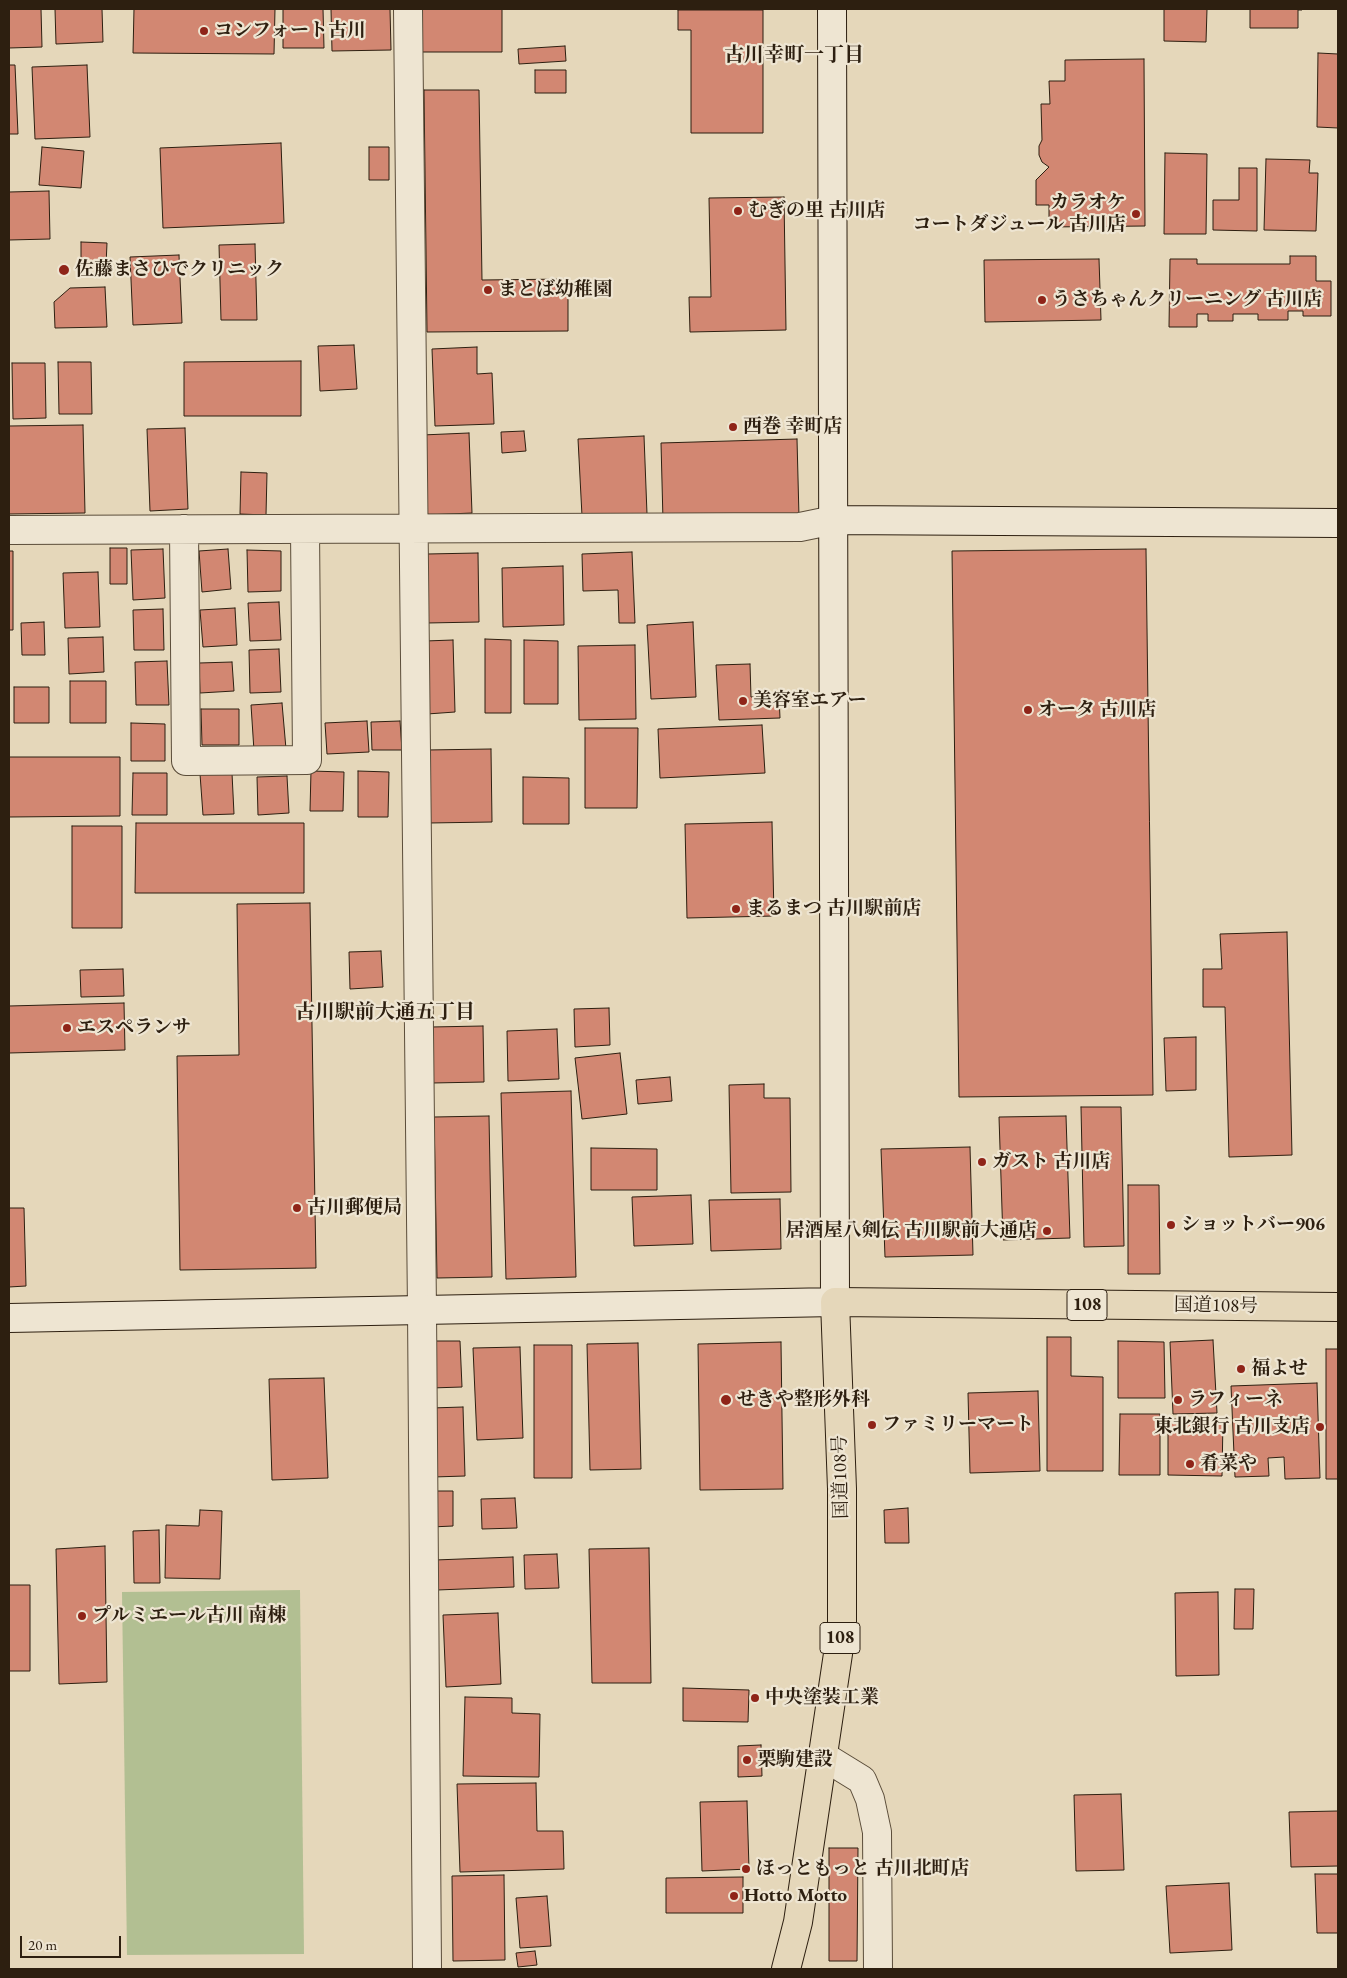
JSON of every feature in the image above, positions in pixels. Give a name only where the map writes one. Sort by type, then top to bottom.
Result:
[{"type":"highway","name":"国道108号","points":[[786,1969],[798,1922],[842,1627],[842,1489],[835,1302],[1338,1307]]},
{"type":"street","points":[[408,9],[427,1969]]},
{"type":"street","points":[[9,1318],[835,1302],[832,9]]},
{"type":"street","points":[[9,530],[800,527],[834,520],[1338,523]]},
{"type":"street","points":[[184,529],[186,761],[307,760],[305,529]]},
{"type":"street","points":[[823,1756],[862,1780],[870,1799],[877,1832],[878,1969]]},
{"type":"green space","points":[[300,1590],[304,1954],[127,1955],[122,1592]]},
{"type":"building","points":[[9,9],[41,9],[42,47],[9,48]]},
{"type":"building","points":[[55,9],[102,9],[103,42],[56,44]]},
{"type":"building","name":"コンフォート古川","points":[[134,9],[275,9],[274,54],[133,53]]},
{"type":"building","points":[[283,9],[323,9],[324,48],[283,48]]},
{"type":"building","points":[[331,9],[390,9],[391,50],[332,51]]},
{"type":"building","points":[[418,9],[502,9],[502,52],[418,52]]},
{"type":"building","points":[[1164,9],[1207,9],[1206,42],[1164,41]]},
{"type":"building","points":[[1250,9],[1302,10],[1298,10],[1298,28],[1250,28]]},
{"type":"building","points":[[678,10],[763,10],[763,133],[691,133],[691,30],[678,30]]},
{"type":"building","points":[[565,46],[566,61],[519,64],[518,49]]},
{"type":"building","points":[[1318,53],[1338,54],[1338,128],[1317,127]]},
{"type":"building","points":[[1144,59],[1145,226],[1049,227],[1049,205],[1036,205],[1036,180],[1049,167],[1042,162],[1039,155],[1039,146],[1042,140],[1041,104],[1050,104],[1049,81],[1065,81],[1065,60]]},
{"type":"building","points":[[9,65],[15,65],[18,134],[9,134]]},
{"type":"building","points":[[87,65],[90,137],[35,139],[32,67]]},
{"type":"building","points":[[535,70],[566,70],[566,93],[535,93]]},
{"type":"building","points":[[424,90],[479,90],[482,280],[568,279],[568,331],[427,332]]},
{"type":"building","points":[[281,143],[284,223],[163,228],[160,148]]},
{"type":"building","points":[[42,147],[84,151],[81,188],[39,185]]},
{"type":"building","points":[[369,147],[389,147],[389,180],[369,180]]},
{"type":"building","points":[[1165,153],[1207,154],[1206,234],[1164,234]]},
{"type":"building","points":[[1266,159],[1310,160],[1309,173],[1318,173],[1316,231],[1264,230]]},
{"type":"building","points":[[1239,168],[1257,168],[1257,231],[1213,230],[1213,200],[1239,200]]},
{"type":"building","points":[[49,191],[50,239],[9,240],[9,192]]},
{"type":"building","points":[[784,197],[786,330],[690,332],[689,297],[711,297],[709,198]]},
{"type":"building","points":[[81,242],[107,243],[106,265],[81,264]]},
{"type":"building","points":[[255,244],[257,320],[221,320],[219,245]]},
{"type":"building","points":[[179,255],[182,323],[133,325],[130,257]]},
{"type":"building","points":[[1290,256],[1316,256],[1316,281],[1331,281],[1331,316],[1303,316],[1303,311],[1288,311],[1288,320],[1258,320],[1258,314],[1233,314],[1233,321],[1208,321],[1208,314],[1197,314],[1197,327],[1169,327],[1170,259],[1197,259],[1197,264],[1290,264]]},
{"type":"building","points":[[1099,259],[1101,320],[985,322],[984,260]]},
{"type":"building","points":[[105,287],[107,327],[55,328],[54,302],[70,288]]},
{"type":"building","points":[[354,345],[357,389],[320,391],[318,346]]},
{"type":"building","points":[[477,347],[477,374],[492,373],[494,424],[435,426],[432,349]]},
{"type":"building","points":[[301,361],[301,416],[184,416],[184,362]]},
{"type":"building","points":[[58,362],[91,362],[92,414],[59,414]]},
{"type":"building","points":[[12,363],[45,363],[46,418],[13,419]]},
{"type":"building","points":[[83,425],[85,513],[9,514],[9,426]]},
{"type":"building","points":[[185,428],[188,509],[150,511],[147,429]]},
{"type":"building","points":[[524,431],[526,451],[502,453],[501,432]]},
{"type":"building","points":[[469,433],[472,513],[426,515],[422,435]]},
{"type":"building","points":[[644,436],[647,514],[582,516],[578,439]]},
{"type":"building","points":[[797,439],[799,517],[663,521],[661,443]]},
{"type":"building","points":[[241,472],[267,473],[266,515],[240,514]]},
{"type":"building","points":[[110,548],[127,548],[127,584],[110,584]]},
{"type":"building","points":[[163,549],[165,598],[133,600],[131,550]]},
{"type":"building","points":[[228,549],[231,589],[202,592],[199,551]]},
{"type":"building","points":[[1146,549],[1153,1095],[959,1097],[952,551]]},
{"type":"building","points":[[247,550],[281,551],[281,591],[248,592]]},
{"type":"building","points":[[9,551],[13,551],[13,630],[9,630]]},
{"type":"building","points":[[632,552],[635,623],[619,623],[618,590],[583,591],[582,554]]},
{"type":"building","points":[[478,553],[479,622],[427,623],[427,554]]},
{"type":"building","points":[[563,566],[564,625],[503,627],[502,568]]},
{"type":"building","points":[[98,572],[100,627],[65,628],[63,573]]},
{"type":"building","points":[[279,602],[281,640],[250,641],[248,603]]},
{"type":"building","points":[[235,608],[237,645],[203,647],[200,610]]},
{"type":"building","points":[[163,609],[164,650],[134,650],[133,610]]},
{"type":"building","points":[[44,622],[45,655],[22,655],[21,623]]},
{"type":"building","points":[[693,622],[696,697],[651,699],[647,625]]},
{"type":"building","points":[[103,637],[104,672],[69,674],[68,638]]},
{"type":"building","points":[[485,639],[511,640],[511,713],[485,713]]},
{"type":"building","points":[[453,640],[455,712],[427,714],[425,641]]},
{"type":"building","points":[[524,640],[558,641],[558,704],[524,704]]},
{"type":"building","points":[[635,645],[636,719],[579,720],[578,646]]},
{"type":"building","points":[[279,649],[281,692],[250,693],[249,650]]},
{"type":"building","points":[[167,661],[169,705],[136,705],[135,662]]},
{"type":"building","points":[[232,662],[234,691],[200,693],[199,663]]},
{"type":"building","points":[[750,664],[751,697],[779,696],[780,718],[719,720],[716,665]]},
{"type":"building","points":[[70,681],[106,681],[106,723],[70,723]]},
{"type":"building","points":[[14,687],[49,687],[49,723],[14,723]]},
{"type":"building","points":[[282,703],[286,749],[254,751],[251,705]]},
{"type":"building","points":[[201,709],[239,709],[239,745],[202,745]]},
{"type":"building","points":[[367,721],[369,752],[327,754],[325,723]]},
{"type":"building","points":[[400,721],[402,750],[372,750],[371,722]]},
{"type":"building","points":[[131,723],[165,724],[165,761],[131,761]]},
{"type":"building","points":[[762,725],[765,773],[660,778],[658,729]]},
{"type":"building","points":[[585,728],[638,728],[637,808],[585,808]]},
{"type":"building","points":[[491,749],[492,822],[429,823],[427,750]]},
{"type":"building","points":[[9,757],[120,757],[120,816],[9,817]]},
{"type":"building","points":[[311,771],[344,772],[343,811],[310,811]]},
{"type":"building","points":[[358,771],[389,772],[388,817],[358,817]]},
{"type":"building","points":[[133,773],[167,773],[167,815],[132,815]]},
{"type":"building","points":[[232,773],[234,814],[203,815],[200,774]]},
{"type":"building","points":[[287,776],[289,813],[258,815],[257,777]]},
{"type":"building","points":[[523,777],[569,778],[569,824],[523,824]]},
{"type":"building","points":[[772,822],[774,916],[687,918],[685,824]]},
{"type":"building","points":[[136,823],[304,823],[304,893],[135,893]]},
{"type":"building","points":[[72,826],[122,826],[122,928],[72,928]]},
{"type":"building","points":[[310,903],[316,1268],[180,1270],[177,1056],[239,1055],[237,904]]},
{"type":"building","points":[[1287,932],[1292,1155],[1229,1157],[1225,1007],[1203,1007],[1203,969],[1222,969],[1220,934]]},
{"type":"building","points":[[381,951],[383,987],[350,989],[349,952]]},
{"type":"building","points":[[123,969],[124,996],[81,997],[80,970]]},
{"type":"building","name":"エスペランサ","points":[[124,1003],[125,1050],[9,1053],[9,1006]]},
{"type":"building","points":[[609,1008],[610,1045],[575,1047],[574,1009]]},
{"type":"building","points":[[483,1026],[484,1082],[432,1083],[431,1027]]},
{"type":"building","points":[[557,1029],[559,1079],[508,1081],[507,1031]]},
{"type":"building","points":[[1196,1037],[1196,1090],[1166,1091],[1164,1038]]},
{"type":"building","points":[[620,1053],[627,1114],[582,1119],[575,1058]]},
{"type":"building","points":[[670,1077],[672,1101],[638,1104],[636,1080]]},
{"type":"building","points":[[764,1084],[764,1098],[790,1098],[791,1192],[731,1193],[729,1085]]},
{"type":"building","points":[[571,1091],[576,1277],[506,1279],[501,1093]]},
{"type":"building","points":[[1081,1107],[1121,1107],[1124,1246],[1084,1247]]},
{"type":"building","points":[[489,1116],[492,1277],[437,1278],[434,1117]]},
{"type":"building","points":[[1066,1116],[1070,1238],[1003,1240],[999,1117]]},
{"type":"building","points":[[970,1147],[973,1255],[885,1257],[881,1149]]},
{"type":"building","points":[[591,1148],[657,1149],[657,1190],[591,1190]]},
{"type":"building","points":[[1128,1185],[1159,1185],[1160,1274],[1128,1274]]},
{"type":"building","points":[[691,1195],[693,1244],[634,1246],[632,1197]]},
{"type":"building","points":[[780,1199],[781,1249],[711,1251],[709,1200]]},
{"type":"building","points":[[9,1208],[24,1208],[26,1286],[9,1287]]},
{"type":"building","points":[[1047,1337],[1071,1337],[1071,1376],[1103,1377],[1103,1471],[1047,1471]]},
{"type":"building","points":[[1213,1340],[1217,1413],[1173,1414],[1170,1342]]},
{"type":"building","points":[[430,1341],[460,1341],[462,1387],[431,1388]]},
{"type":"building","points":[[1118,1341],[1164,1342],[1165,1398],[1118,1398]]},
{"type":"building","points":[[781,1342],[783,1489],[700,1490],[698,1344]]},
{"type":"building","points":[[638,1343],[641,1469],[590,1470],[587,1344]]},
{"type":"building","points":[[534,1345],[572,1345],[572,1478],[534,1478]]},
{"type":"building","points":[[520,1347],[523,1438],[477,1440],[473,1348]]},
{"type":"building","points":[[1326,1349],[1338,1349],[1338,1479],[1326,1479]]},
{"type":"building","points":[[324,1378],[328,1478],[272,1480],[269,1379]]},
{"type":"building","points":[[1317,1383],[1320,1478],[1285,1479],[1284,1457],[1268,1458],[1269,1476],[1235,1477],[1231,1386]]},
{"type":"building","points":[[1038,1391],[1040,1471],[970,1473],[968,1393]]},
{"type":"building","points":[[463,1407],[465,1476],[433,1477],[431,1408]]},
{"type":"building","points":[[1120,1414],[1160,1414],[1160,1475],[1119,1475]]},
{"type":"building","points":[[1168,1419],[1223,1420],[1222,1476],[1168,1475]]},
{"type":"building","points":[[431,1491],[453,1491],[453,1526],[431,1527]]},
{"type":"building","points":[[515,1498],[517,1528],[482,1529],[481,1499]]},
{"type":"building","points":[[908,1508],[909,1543],[885,1543],[884,1510]]},
{"type":"building","points":[[200,1510],[222,1511],[220,1579],[165,1578],[166,1525],[199,1526]]},
{"type":"building","points":[[159,1530],[160,1583],[134,1583],[133,1531]]},
{"type":"building","name":"プルミエール古川 南棟","points":[[105,1546],[107,1682],[59,1684],[56,1549]]},
{"type":"building","points":[[649,1548],[651,1683],[592,1683],[589,1549]]},
{"type":"building","points":[[557,1554],[559,1588],[525,1589],[524,1555]]},
{"type":"building","points":[[513,1557],[514,1587],[437,1590],[435,1560]]},
{"type":"building","points":[[9,1585],[30,1585],[30,1671],[9,1671]]},
{"type":"building","points":[[1235,1589],[1254,1589],[1253,1629],[1234,1629]]},
{"type":"building","points":[[1218,1592],[1219,1675],[1176,1676],[1175,1593]]},
{"type":"building","points":[[498,1613],[501,1684],[446,1687],[443,1615]]},
{"type":"building","points":[[683,1688],[749,1690],[748,1722],[683,1721]]},
{"type":"building","points":[[465,1697],[512,1698],[512,1713],[540,1714],[539,1777],[463,1776]]},
{"type":"building","points":[[761,1745],[762,1776],[738,1777],[738,1746]]},
{"type":"building","points":[[536,1783],[537,1831],[563,1831],[564,1869],[460,1872],[457,1784]]},
{"type":"building","points":[[1121,1794],[1124,1870],[1076,1871],[1074,1795]]},
{"type":"building","points":[[747,1801],[749,1869],[702,1871],[700,1802]]},
{"type":"building","points":[[1338,1811],[1338,1866],[1291,1867],[1289,1812]]},
{"type":"building","points":[[829,1848],[858,1848],[857,1961],[829,1961]]},
{"type":"building","points":[[1315,1874],[1338,1874],[1338,1933],[1317,1933]]},
{"type":"building","points":[[504,1875],[505,1960],[453,1961],[452,1876]]},
{"type":"building","points":[[743,1877],[743,1913],[666,1913],[666,1878]]},
{"type":"building","points":[[1229,1883],[1232,1950],[1170,1953],[1166,1886]]},
{"type":"building","points":[[547,1896],[551,1946],[520,1948],[516,1898]]},
{"type":"building","points":[[535,1951],[537,1965],[518,1967],[516,1953]]},
{"type":"place","name":"コンフォート古川","points":[[204,31]]},
{"type":"place","name":"むぎの里 古川店","points":[[738,211]]},
{"type":"place","name":"カラオケ コートダジュール 古川店","points":[[1136,214]]},
{"type":"place","name":"佐藤まさひでクリニック","points":[[64,270]]},
{"type":"place","name":"まとば幼稚園","points":[[488,290]]},
{"type":"place","name":"うさちゃんクリーニング 古川店","points":[[1042,300]]},
{"type":"place","name":"西巻 幸町店","points":[[733,427]]},
{"type":"place","name":"美容室エアー","points":[[743,701]]},
{"type":"place","name":"オータ 古川店","points":[[1028,710]]},
{"type":"place","name":"まるまつ 古川駅前店","points":[[736,909]]},
{"type":"place","name":"エスペランサ","points":[[67,1028]]},
{"type":"place","name":"ガスト 古川店","points":[[982,1162]]},
{"type":"place","name":"古川郵便局","points":[[297,1208]]},
{"type":"place","name":"ショットバー906","points":[[1171,1225]]},
{"type":"place","name":"居酒屋八剣伝 古川駅前大通店","points":[[1047,1231]]},
{"type":"place","name":"福よせ","points":[[1241,1369]]},
{"type":"place","name":"せきや整形外科","points":[[726,1400]]},
{"type":"place","name":"ラフィーネ","points":[[1178,1400]]},
{"type":"place","name":"ファミリーマート","points":[[872,1425]]},
{"type":"place","name":"東北銀行 古川支店","points":[[1320,1427]]},
{"type":"place","name":"肴菜や","points":[[1190,1464]]},
{"type":"place","name":"プルミエール古川 南棟","points":[[82,1616]]},
{"type":"place","name":"中央塗装工業","points":[[755,1698]]},
{"type":"place","name":"栗駒建設","points":[[747,1760]]},
{"type":"place","name":"ほっともっと 古川北町店","points":[[746,1869]]},
{"type":"place","name":"Hotto Motto","points":[[734,1896]]},
{"type":"district","name":"古川幸町一丁目","points":[[794,56]]},
{"type":"district","name":"古川駅前大通五丁目","points":[[385,1013]]}]
